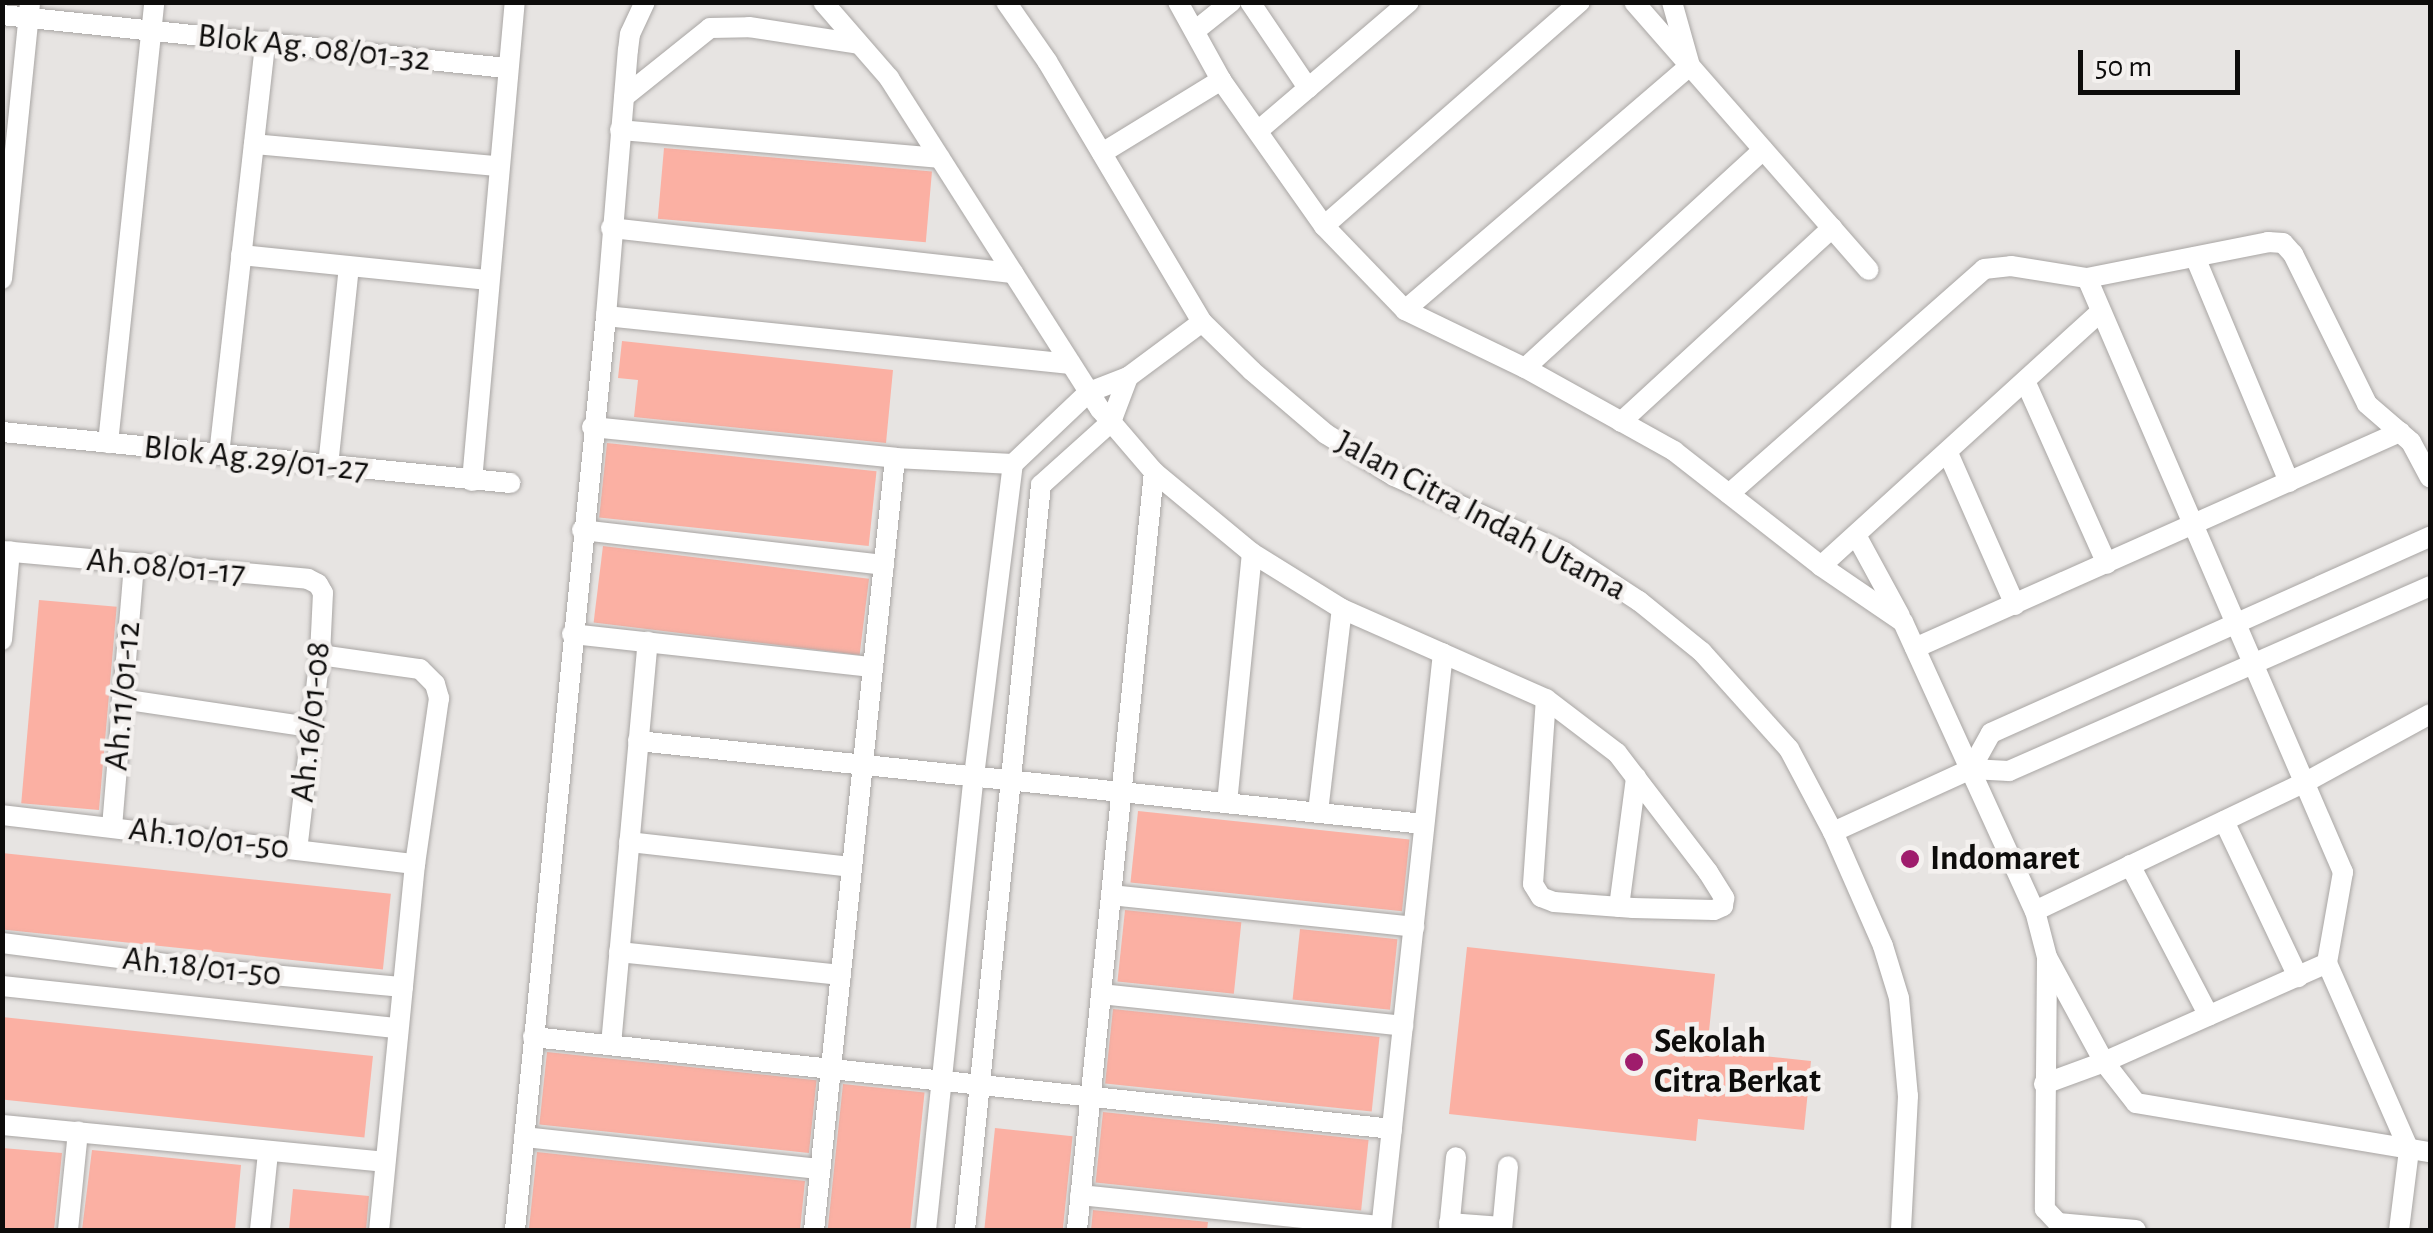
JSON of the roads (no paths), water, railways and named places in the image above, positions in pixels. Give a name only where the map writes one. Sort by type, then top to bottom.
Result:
[{"type":"street","points":[[108,444],[154,2]]},
{"type":"street","points":[[472,481],[506,68],[515,2]]},
{"type":"street","points":[[515,1230],[606,316],[630,34],[645,2]]},
{"type":"street","points":[[823,2],[889,78],[1089,392],[1154,472],[1252,553],[1342,609],[1546,699],[1617,753],[1724,898],[1723,906],[1714,910],[1619,907],[1554,902],[1540,897],[1533,884],[1546,699]]},
{"type":"street","name":"Jalan Citra Indah Utama","points":[[1006,2],[1202,322],[1326,434],[1394,476],[1564,552],[1640,600],[1702,652],[1789,749],[1832,832],[1883,946],[1899,998],[1908,1096],[1901,1230]]},
{"type":"street","points":[[1178,2],[1220,80],[1324,226],[1405,310],[1524,368],[1674,451],[1821,566],[1904,622]]},
{"type":"street","points":[[1196,30],[1231,2]]},
{"type":"street","points":[[1250,2],[1308,88]]},
{"type":"street","points":[[1258,130],[1408,2]]},
{"type":"street","points":[[1324,226],[1580,2]]},
{"type":"street","points":[[1634,2],[1869,270]]},
{"type":"street","points":[[1672,2],[1690,66]]},
{"type":"street","points":[[2,279],[29,10]]},
{"type":"street","name":"Blok Ag. 08/01-32","points":[[2,15],[29,10],[152,31],[506,68]]},
{"type":"street","points":[[624,97],[710,28],[750,27],[859,44]]},
{"type":"street","points":[[219,455],[265,42]]},
{"type":"street","points":[[1405,310],[1690,66]]},
{"type":"street","points":[[1102,153],[1220,80]]},
{"type":"street","points":[[620,130],[940,158]]},
{"type":"street","points":[[254,144],[498,166]]},
{"type":"street","points":[[1524,368],[1763,150]]},
{"type":"street","points":[[611,228],[1013,273]]},
{"type":"street","points":[[1621,422],[1832,228]]},
{"type":"street","points":[[1729,494],[1971,276],[1984,269],[2011,266],[2086,278],[2268,242],[2287,246],[2366,404],[2400,432],[2430,476]]},
{"type":"street","points":[[241,256],[489,280]]},
{"type":"street","points":[[2195,257],[2289,482]]},
{"type":"street","points":[[328,466],[349,266]]},
{"type":"street","points":[[2086,278],[2306,782],[2344,882],[2327,964],[2409,1150],[2399,1230]]},
{"type":"street","points":[[1821,566],[2026,384],[2100,312]]},
{"type":"street","points":[[606,316],[1071,364]]},
{"type":"street","points":[[926,1230],[974,776],[1013,464],[1089,392],[1128,377],[1202,322]]},
{"type":"street","points":[[965,1230],[1040,485],[1111,422],[1128,377]]},
{"type":"street","points":[[2026,384],[2107,564]]},
{"type":"street","points":[[592,427],[896,458],[1013,464]]},
{"type":"street","name":"Blok Ag.29/01-27","points":[[2,432],[510,483]]},
{"type":"street","points":[[1916,648],[2400,432]]},
{"type":"street","points":[[1948,453],[2015,606]]},
{"type":"street","points":[[814,1230],[896,458]]},
{"type":"street","points":[[1076,1230],[1154,472]]},
{"type":"street","points":[[582,530],[884,565]]},
{"type":"street","points":[[1856,535],[1916,648],[2035,911],[2048,957],[2104,1062],[2136,1103],[2430,1152]]},
{"type":"street","points":[[1971,770],[1991,733],[2430,538]]},
{"type":"street","points":[[2,640],[6,551]]},
{"type":"street","name":"Ah.08/01-17","points":[[6,551],[308,579],[323,593]]},
{"type":"street","points":[[1227,802],[1252,553]]},
{"type":"street","name":"Ah.11/01-12","points":[[112,827],[134,565]]},
{"type":"street","points":[[1832,832],[1971,770],[2009,771],[2430,586]]},
{"type":"street","name":"Ah.16/01-08","points":[[297,850],[308,726],[320,654],[323,593]]},
{"type":"street","points":[[1318,812],[1342,609]]},
{"type":"street","points":[[572,634],[874,667]]},
{"type":"street","points":[[611,1045],[648,642]]},
{"type":"street","points":[[1080,1196],[1381,1228],[1443,653]]},
{"type":"street","points":[[320,654],[420,669],[435,684],[440,698],[415,864],[378,1230]]},
{"type":"street","points":[[122,699],[308,726]]},
{"type":"street","points":[[2035,911],[2306,782],[2430,714]]},
{"type":"street","points":[[638,741],[1424,824]]},
{"type":"street","points":[[1619,907],[1636,777]]},
{"type":"street","name":"Ah.10/01-50","points":[[2,815],[415,864]]},
{"type":"street","points":[[2224,821],[2298,977]]},
{"type":"street","points":[[629,842],[852,867]]},
{"type":"street","points":[[2130,865],[2209,1016]]},
{"type":"street","points":[[1110,894],[1414,927]]},
{"type":"street","name":"Ah.18/01-50","points":[[2,944],[197,968],[402,987]]},
{"type":"street","points":[[619,952],[841,975]]},
{"type":"street","points":[[2048,957],[2045,1209],[2058,1223],[2136,1230]]},
{"type":"street","points":[[2044,1084],[2104,1062],[2327,964]]},
{"type":"street","name":"Ah.18/01-50","points":[[2,986],[398,1028]]},
{"type":"street","points":[[1101,994],[1402,1026]]},
{"type":"street","points":[[534,1037],[1392,1129]]},
{"type":"street","points":[[2,1125],[384,1162]]},
{"type":"street","points":[[68,1230],[78,1132]]},
{"type":"street","points":[[524,1138],[820,1170]]},
{"type":"street","points":[[260,1230],[268,1152]]},
{"type":"street","points":[[1456,1157],[1449,1227],[1502,1229],[1508,1166]]},
{"type":"place","name":"Indomaret","points":[[1910,859]]},
{"type":"place","name":"Sekolah Citra Berkat","points":[[1634,1062]]}]
